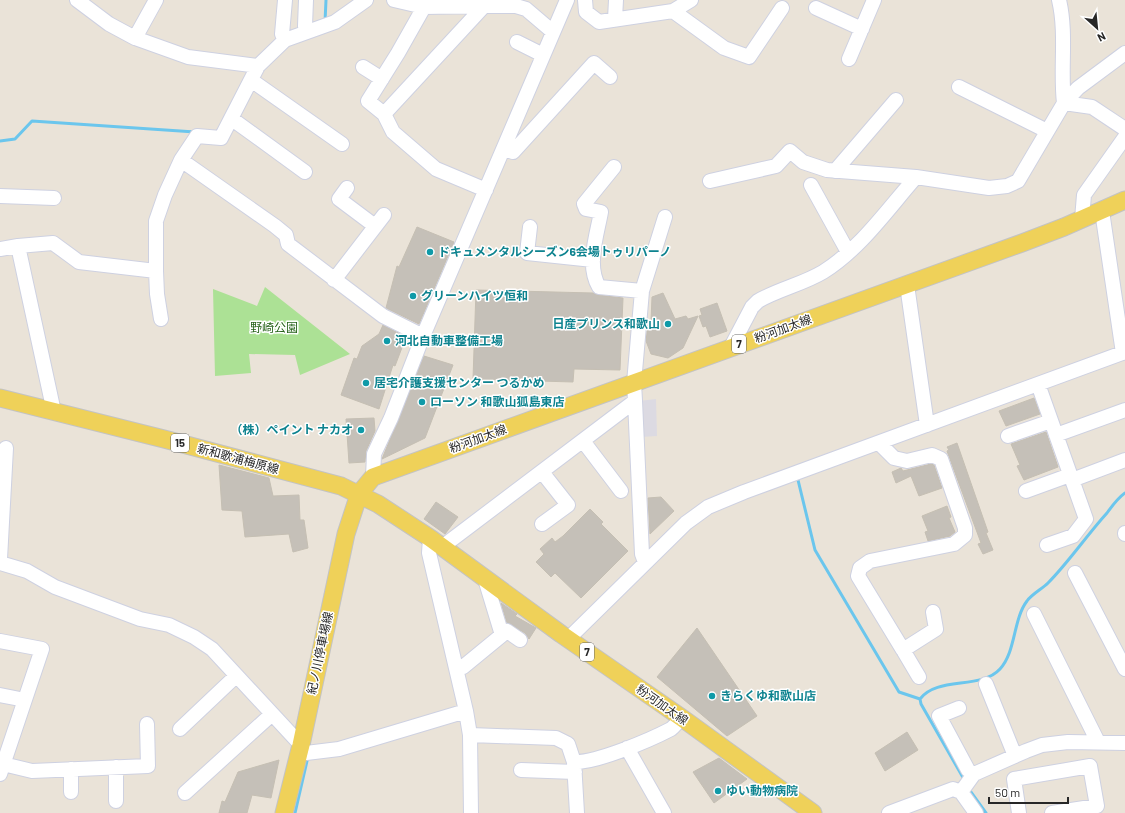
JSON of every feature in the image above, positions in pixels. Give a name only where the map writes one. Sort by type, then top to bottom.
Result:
[{"type":"main road","name":"粉河加太線","points":[[373,477],[731,347],[907,285],[1082,219],[1125,200]]},
{"type":"main road","name":"新和歌浦梅原線","points":[[0,398],[164,439],[341,486],[359,494]]},
{"type":"main road","points":[[359,494],[373,477]]},
{"type":"main road","name":"粉河加太線","points":[[359,494],[378,504],[436,543],[813,813]]},
{"type":"main road","name":"紀ノ川停車場線","points":[[284,813],[346,534],[359,494]]},
{"type":"street","points":[[77,0],[109,24],[135,38],[188,57],[255,66]]},
{"type":"street","points":[[135,38],[156,0]]},
{"type":"street","points":[[284,37],[285,0]]},
{"type":"street","points":[[306,0],[306,29]]},
{"type":"street","points":[[161,319],[156,294],[156,221],[165,195],[181,160],[197,136],[221,138],[251,80],[255,66],[284,37],[306,29],[335,22],[366,0]]},
{"type":"street","points":[[394,0],[430,5],[516,6],[526,9],[553,32]]},
{"type":"street","points":[[373,477],[374,454],[391,418],[423,336],[567,0]]},
{"type":"street","points":[[585,0],[586,12],[599,22],[673,11],[691,0]]},
{"type":"street","points":[[616,0],[616,19]]},
{"type":"street","points":[[849,58],[874,0]]},
{"type":"street","points":[[1059,0],[1063,33],[1062,83],[1064,103]]},
{"type":"street","points":[[430,5],[368,101],[384,114],[393,132],[436,169],[486,190]]},
{"type":"street","points":[[384,114],[484,6]]},
{"type":"street","points":[[673,11],[724,48],[749,57],[782,8]]},
{"type":"street","points":[[816,8],[862,29]]},
{"type":"street","points":[[517,42],[543,55]]},
{"type":"street","points":[[710,181],[776,166],[790,151],[803,162],[826,170],[916,177],[989,188],[1007,186],[1018,181],[1064,103],[1078,88],[1124,55]]},
{"type":"street","points":[[504,149],[513,152],[594,63],[610,77]]},
{"type":"street","points":[[363,67],[382,79]]},
{"type":"street","points":[[251,80],[342,144]]},
{"type":"street","points":[[959,87],[1047,131]]},
{"type":"street","points":[[835,171],[896,100]]},
{"type":"street","points":[[1064,103],[1092,107],[1125,129]]},
{"type":"street","points":[[232,119],[305,172]]},
{"type":"street","points":[[1082,219],[1084,194],[1125,137]]},
{"type":"street","points":[[181,160],[286,235],[288,244],[383,316],[423,336]]},
{"type":"street","points":[[614,167],[584,204],[586,209],[601,212],[593,260],[595,280],[599,287],[642,291]]},
{"type":"street","points":[[731,347],[752,307],[758,301],[822,272],[848,252],[916,177]]},
{"type":"street","points":[[811,185],[848,252]]},
{"type":"street","points":[[347,188],[339,199],[375,226]]},
{"type":"street","points":[[0,196],[54,198]]},
{"type":"street","points":[[568,639],[686,523],[708,507],[744,492],[879,444],[1124,352],[1102,211]]},
{"type":"street","points":[[334,280],[384,215]]},
{"type":"street","points":[[645,562],[642,554],[634,383],[642,291],[665,217]]},
{"type":"street","points":[[530,227],[527,253],[593,260]]},
{"type":"street","points":[[0,249],[53,242],[79,262],[156,270]]},
{"type":"street","points":[[18,246],[54,412]]},
{"type":"street","points":[[907,285],[927,425]]},
{"type":"street","points":[[1038,384],[1086,518],[1073,536],[1047,545]]},
{"type":"street","points":[[471,813],[470,735],[466,711],[429,553],[436,543],[542,472],[635,401]]},
{"type":"street","points":[[1056,435],[1125,410]]},
{"type":"street","points":[[1008,436],[1051,421]]},
{"type":"street","points":[[583,441],[621,491]]},
{"type":"street","points":[[879,444],[894,458],[907,461],[932,455],[941,459],[965,528],[965,535],[954,544],[870,561],[860,568],[858,576],[919,677]]},
{"type":"street","points":[[0,559],[6,448]]},
{"type":"street","points":[[1026,491],[1125,460]]},
{"type":"street","points":[[542,472],[568,505],[542,524]]},
{"type":"street","points":[[0,562],[27,571],[56,587],[140,618],[169,625],[194,637],[212,649],[272,714],[299,749],[339,749],[466,711]]},
{"type":"street","points":[[1075,573],[1121,649],[1125,669]]},
{"type":"street","points":[[485,579],[502,634]]},
{"type":"street","points":[[903,650],[936,629],[932,612]]},
{"type":"street","points":[[1034,614],[1098,742]]},
{"type":"street","points":[[456,668],[463,667],[507,631],[520,640]]},
{"type":"street","points":[[0,641],[42,649],[3,761],[32,771],[148,766],[147,724]]},
{"type":"street","points":[[180,729],[236,676]]},
{"type":"street","points":[[986,684],[1015,756]]},
{"type":"street","points":[[0,695],[25,700]]},
{"type":"street","points":[[959,708],[939,716],[968,770],[967,783],[976,813]]},
{"type":"street","points":[[185,793],[272,714]]},
{"type":"street","points":[[521,770],[574,767],[583,762],[627,748],[672,728],[682,718]]},
{"type":"street","points":[[470,735],[556,738],[568,744],[574,767],[577,813]]},
{"type":"street","points":[[889,813],[967,783],[1015,756],[1042,745],[1068,742],[1125,743]]},
{"type":"street","points":[[627,748],[664,813]]},
{"type":"street","points":[[1019,813],[1014,779],[1090,766],[1097,806],[1052,813]]},
{"type":"street","points":[[116,768],[116,802]]},
{"type":"street","points":[[71,769],[71,792]]},
{"type":"shaded area","points":[[656,399],[657,436],[641,437],[639,401]]},
{"type":"green space","name":"野崎公園","points":[[265,287],[350,354],[300,375],[295,355],[249,354],[251,373],[215,376],[213,289],[257,306]]},
{"type":"building","points":[[417,227],[454,242],[419,324],[386,308],[397,266],[399,267]]},
{"type":"building","points":[[476,290],[593,293],[623,298],[620,370],[574,369],[573,382],[473,379]]},
{"type":"building","name":"日産プリンス和歌山","points":[[663,293],[675,319],[686,316],[688,319],[698,316],[683,348],[668,358],[651,354],[646,341],[648,323],[651,321],[652,297]]},
{"type":"building","points":[[717,303],[727,331],[710,337],[706,326],[703,327],[699,316],[702,315],[700,309]]},
{"type":"building","points":[[383,325],[406,337],[395,366],[393,365],[379,409],[341,395],[354,358],[357,359],[362,346],[379,334]]},
{"type":"building","name":"ローソン 和歌山狐島東店","points":[[424,356],[453,365],[425,438],[382,459]]},
{"type":"building","points":[[1034,398],[1040,414],[1006,426],[999,411]]},
{"type":"building","name":"（株）ペイント ナカオ","points":[[374,418],[375,431],[366,451],[365,462],[349,463],[346,419]]},
{"type":"building","points":[[1046,432],[1058,467],[1024,480],[1017,466],[1020,465],[1011,444]]},
{"type":"building","points":[[957,443],[988,532],[986,533],[993,550],[983,554],[978,544],[981,543],[947,451],[949,450],[947,447]]},
{"type":"building","points":[[931,464],[934,465],[942,488],[919,496],[911,476],[896,483],[892,472],[901,468],[903,471]]},
{"type":"building","points":[[219,465],[269,478],[273,496],[299,495],[300,520],[304,520],[308,548],[293,552],[289,534],[245,537],[242,511],[222,510]]},
{"type":"building","points":[[661,497],[674,511],[650,534],[648,498]]},
{"type":"building","points":[[436,502],[458,517],[445,534],[424,519]]},
{"type":"building","points":[[947,506],[951,517],[949,518],[955,532],[950,536],[928,541],[925,532],[928,531],[922,516]]},
{"type":"building","points":[[590,509],[603,522],[601,524],[628,551],[581,598],[555,573],[551,577],[536,562],[544,554],[540,549],[552,538],[555,542],[563,536]]},
{"type":"building","points":[[501,603],[517,614],[515,616],[536,628],[529,639],[525,633],[507,623]]},
{"type":"building","name":"きらくゆ和歌山店","points":[[697,628],[757,716],[727,736],[657,677]]},
{"type":"building","points":[[907,732],[918,750],[885,771],[875,753]]},
{"type":"building","name":"ゆい動物病院","points":[[719,758],[747,779],[714,803],[693,772]]},
{"type":"building","points":[[279,760],[271,798],[252,795],[247,813],[219,813],[222,801],[225,802],[238,772]]},
{"type":"waterway","points":[[325,22],[326,0]]},
{"type":"waterway","points":[[0,141],[15,139],[32,121],[195,132]]},
{"type":"waterway","points":[[798,480],[815,550],[899,692],[920,699]]},
{"type":"waterway","points":[[965,781],[921,704],[920,699],[928,692],[937,688],[982,679],[992,675],[1000,669],[1009,654],[1022,608],[1027,601],[1046,585],[1055,575],[1115,502],[1125,493]]},
{"type":"waterway","points":[[295,813],[307,761]]},
{"type":"waterway","points":[[968,788],[986,813]]},
{"type":"place","name":"ドキュメンタルシーズン6会場トゥリパーノ","points":[[430,252]]},
{"type":"place","name":"グリーンハイツ恒和","points":[[413,296]]},
{"type":"place","name":"日産プリンス和歌山","points":[[668,324]]},
{"type":"place","name":"河北自動車整備工場","points":[[387,341]]},
{"type":"place","name":"居宅介護支援センター つるかめ","points":[[366,383]]},
{"type":"place","name":"ローソン 和歌山狐島東店","points":[[422,402]]},
{"type":"place","name":"（株）ペイント ナカオ","points":[[361,430]]},
{"type":"place","name":"きらくゆ和歌山店","points":[[712,696]]},
{"type":"place","name":"ゆい動物病院","points":[[718,791]]}]
